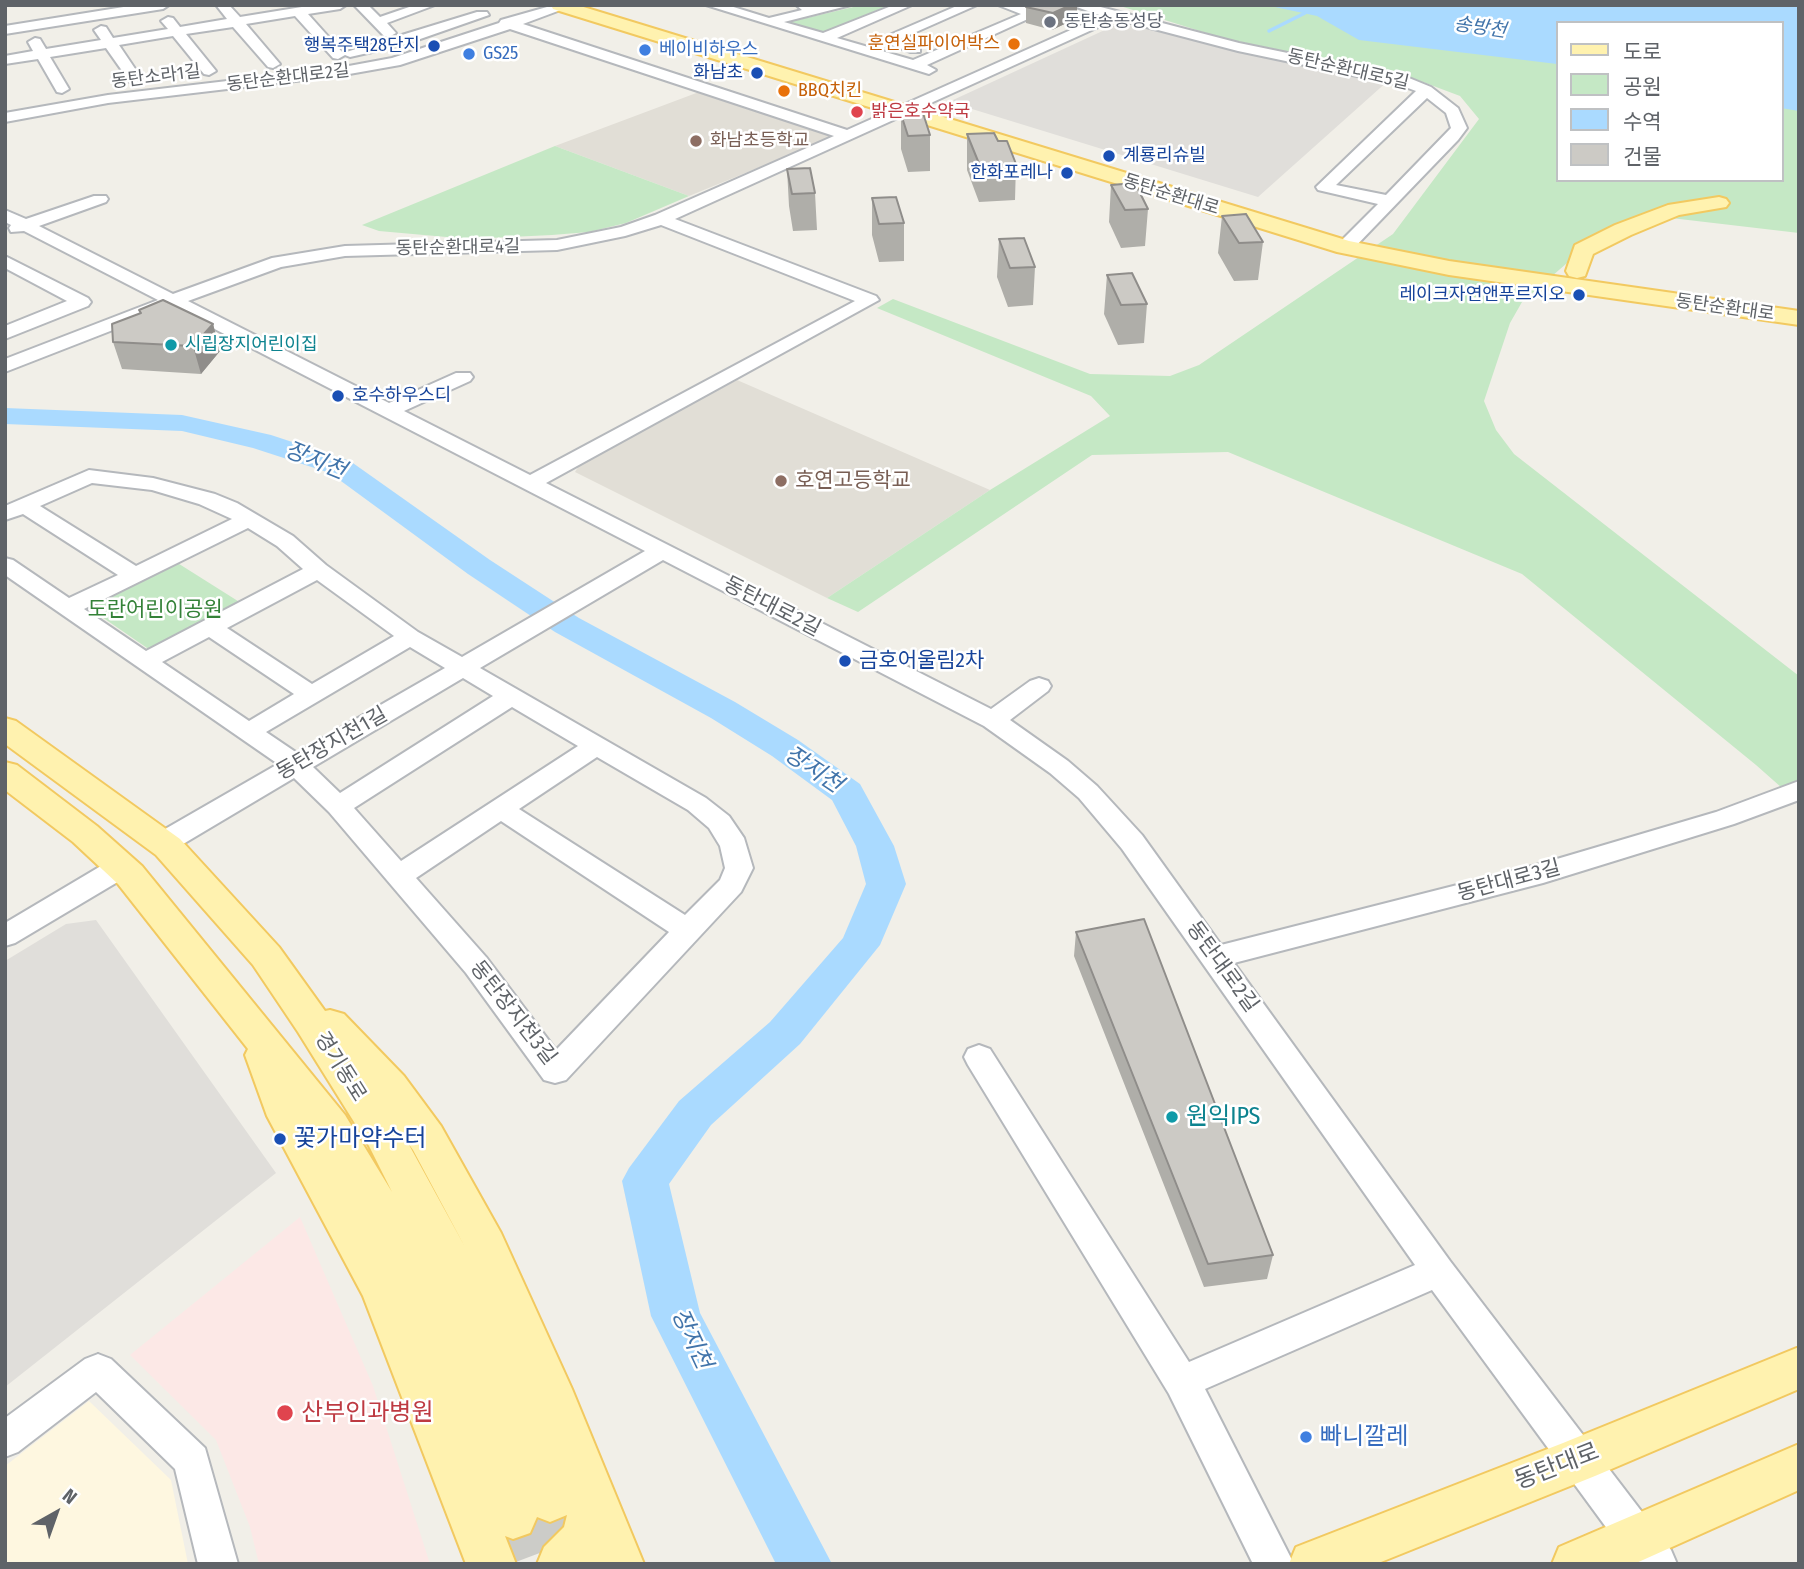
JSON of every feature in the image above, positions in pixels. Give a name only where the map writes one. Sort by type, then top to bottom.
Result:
[{"type":"main road","name":"동탄순환대로","points":[[605,5],[868,86],[914,107]]},
{"type":"main road","name":"동탄순환대로","points":[[564,6],[776,72],[914,107],[1351,241],[1449,268],[1799,318]]},
{"type":"main road","points":[[776,72],[858,93],[867,91],[868,86]]},
{"type":"main road","points":[[1577,271],[1583,250],[1623,230],[1675,209],[1719,203]]},
{"type":"main road","name":"동탄순환대로","points":[[1351,241],[1441,251],[1799,303]]},
{"type":"main road","points":[[5,728],[163,843],[195,874],[266,956],[390,1087],[427,1138],[486,1247],[549,1390],[523,1533]]},
{"type":"main road","points":[[5,773],[85,834],[121,867],[253,1026],[287,1116],[383,1291],[523,1533],[619,1564]]},
{"type":"main road","name":"동탄대로","points":[[1314,1564],[1578,1460],[1799,1367]]},
{"type":"main road","points":[[1577,1564],[1647,1550],[1799,1466]]},
{"type":"main road","points":[[523,1533],[590,1527],[581,1544],[562,1564]]},
{"type":"street","points":[[360,5],[398,42]]},
{"type":"street","points":[[377,22],[429,5]]},
{"type":"street","points":[[712,5],[970,82]]},
{"type":"street","points":[[800,5],[818,10]]},
{"type":"street","points":[[768,22],[845,5]]},
{"type":"street","points":[[824,38],[906,5]]},
{"type":"street","points":[[937,55],[885,40],[971,5]]},
{"type":"street","points":[[914,65],[1034,13],[1004,5]]},
{"type":"street","name":"동탄순환대로5길","points":[[1077,5],[1238,47],[1389,76],[1426,90],[1453,111],[1459,128],[1351,241]]},
{"type":"street","points":[[5,30],[160,6],[209,71]]},
{"type":"street","points":[[226,6],[267,65],[292,62]]},
{"type":"street","points":[[5,60],[335,6]]},
{"type":"street","name":"동탄순환대로2길","points":[[5,118],[108,99],[368,67],[433,52],[564,6]]},
{"type":"street","points":[[462,8],[850,136]]},
{"type":"street","points":[[298,12],[338,55]]},
{"type":"street","points":[[321,58],[398,42],[482,15]]},
{"type":"street","points":[[914,107],[1115,15]]},
{"type":"street","points":[[92,16],[135,79]]},
{"type":"street","points":[[26,27],[62,89]]},
{"type":"street","points":[[1389,201],[1324,187],[1426,90]]},
{"type":"street","name":"동탄순환대로4길","points":[[5,366],[246,272],[306,256],[379,249],[557,244],[592,240],[661,219],[914,107]]},
{"type":"street","points":[[5,232],[100,199]]},
{"type":"street","name":"동탄대로2길","points":[[5,215],[993,720],[1031,744],[1088,792],[1132,842],[1438,1271],[1647,1550]]},
{"type":"street","points":[[530,483],[870,300],[661,219]]},
{"type":"street","points":[[5,261],[82,302],[7,330]]},
{"type":"street","points":[[5,350],[34,355]]},
{"type":"street","points":[[388,411],[463,377]]},
{"type":"street","name":"동탄장지천3길","points":[[5,565],[296,765],[338,806],[475,965],[555,1071],[731,886],[739,868],[734,845],[719,822],[697,804],[410,637],[318,570],[285,541],[249,519],[207,499],[115,477],[89,476],[15,509]]},
{"type":"street","points":[[15,509],[134,575]]},
{"type":"street","points":[[68,608],[249,519]]},
{"type":"street","points":[[502,644],[662,551]]},
{"type":"street","points":[[146,661],[318,570]]},
{"type":"street","points":[[210,627],[312,695]]},
{"type":"street","points":[[248,732],[410,637]]},
{"type":"street","name":"동탄장지천1길","points":[[163,843],[502,644]]},
{"type":"street","points":[[993,720],[1039,686]]},
{"type":"street","points":[[338,806],[511,696]]},
{"type":"street","points":[[399,876],[595,746]]},
{"type":"street","name":"동탄대로3길","points":[[1216,957],[1543,873],[1725,818],[1799,790]]},
{"type":"street","points":[[500,809],[688,930]]},
{"type":"street","points":[[5,936],[121,867]]},
{"type":"street","points":[[979,1057],[1182,1382],[1274,1564]]},
{"type":"street","points":[[1182,1382],[1438,1271]]},
{"type":"street","points":[[5,1440],[98,1370],[192,1460],[218,1564]]},
{"type":"shaded area","points":[[1122,22],[1389,80],[1258,197],[959,105],[953,100]]},
{"type":"shaded area","name":"화남초등학교","points":[[699,92],[835,132],[836,136],[689,196],[555,146]]},
{"type":"shaded area","name":"호연고등학교","points":[[737,380],[990,490],[827,598],[575,472],[580,464]]},
{"type":"shaded area","points":[[96,920],[276,1173],[5,1387],[5,961],[66,924]]},
{"type":"shaded area","name":"산부인과병원","points":[[300,1217],[373,1386],[430,1564],[259,1564],[250,1527],[216,1440],[130,1355]]},
{"type":"shaded area","points":[[89,1401],[171,1480],[188,1564],[5,1564],[5,1466]]},
{"type":"green space","points":[[862,5],[887,6],[823,32],[785,23]]},
{"type":"green space","points":[[1117,5],[1799,5],[1799,233],[1671,218],[1574,257],[1522,302],[1510,323],[1484,401],[1496,430],[1514,454],[1799,676],[1799,803],[1522,574],[1228,452],[1092,455],[858,612],[827,598],[990,490],[1110,416],[1091,396],[877,308],[893,299],[1090,374],[1170,376],[1199,365],[1393,234],[1479,119],[1460,96],[1407,76],[1222,38]]},
{"type":"green space","points":[[555,146],[689,196],[626,223],[589,232],[469,239],[379,231],[362,225]]},
{"type":"green space","name":"도란어린이공원","points":[[176,562],[241,603],[150,650],[86,606]]},
{"type":"water","name":"송방천","points":[[1224,5],[1799,5],[1799,111],[1783,108],[1783,21],[1556,21],[1556,64],[1359,40],[1317,16],[1275,7]]},
{"type":"building","points":[[1071,5],[1053,13],[1026,7]]},
{"type":"building","points":[[923,113],[930,135],[908,136],[901,114]]},
{"type":"building","points":[[994,133],[998,141],[1007,141],[1016,164],[980,166],[967,134]]},
{"type":"building","points":[[810,168],[815,193],[792,194],[787,169]]},
{"type":"building","points":[[1135,183],[1148,209],[1125,210],[1111,185]]},
{"type":"building","points":[[896,197],[904,223],[879,224],[872,198]]},
{"type":"building","points":[[1246,214],[1263,242],[1239,243],[1222,216]]},
{"type":"building","points":[[1024,238],[1035,267],[1010,268],[999,239]]},
{"type":"building","points":[[1132,273],[1147,304],[1121,305],[1107,275]]},
{"type":"building","points":[[163,300],[213,324],[193,346],[113,342],[112,324],[141,313],[139,310]]},
{"type":"building","name":"원익IPS","points":[[1144,919],[1273,1255],[1208,1264],[1076,932]]},
{"type":"waterway","points":[[1269,31],[1305,13]]},
{"type":"waterway","name":"장지천","points":[[5,416],[182,423],[261,441],[340,467],[479,567],[567,625],[723,710],[785,748],[847,793],[875,846],[886,884],[860,945],[785,1033],[695,1113],[645,1181],[676,1316],[805,1564]]},
{"type":"tunnel","points":[[550,1499],[577,1564]]},
{"type":"tunnel","points":[[513,1516],[531,1564]]},
{"type":"place","name":"동탄송동성당","points":[[1050,22]]},
{"type":"place","name":"훈연실파이어박스","points":[[1014,44]]},
{"type":"place","name":"행복주택28단지","points":[[434,46]]},
{"type":"place","name":"베이비하우스","points":[[645,50]]},
{"type":"place","name":"GS25","points":[[469,54]]},
{"type":"place","name":"화남초","points":[[757,73]]},
{"type":"place","name":"BBQ치킨","points":[[784,91]]},
{"type":"place","name":"밝은호수약국","points":[[857,112]]},
{"type":"place","name":"화남초등학교","points":[[696,141]]},
{"type":"place","name":"계룡리슈빌","points":[[1109,156]]},
{"type":"place","name":"한화포레나","points":[[1067,173]]},
{"type":"place","name":"레이크자연앤푸르지오","points":[[1579,295]]},
{"type":"place","name":"시립장지어린이집","points":[[171,345]]},
{"type":"place","name":"호수하우스디","points":[[338,396]]},
{"type":"place","name":"호연고등학교","points":[[781,481]]},
{"type":"place","name":"금호어울림2차","points":[[845,661]]},
{"type":"place","name":"원익IPS","points":[[1172,1117]]},
{"type":"place","name":"꽃가마약수터","points":[[280,1139]]},
{"type":"place","name":"산부인과병원","points":[[285,1413]]},
{"type":"place","name":"빠니깔레","points":[[1306,1437]]}]
